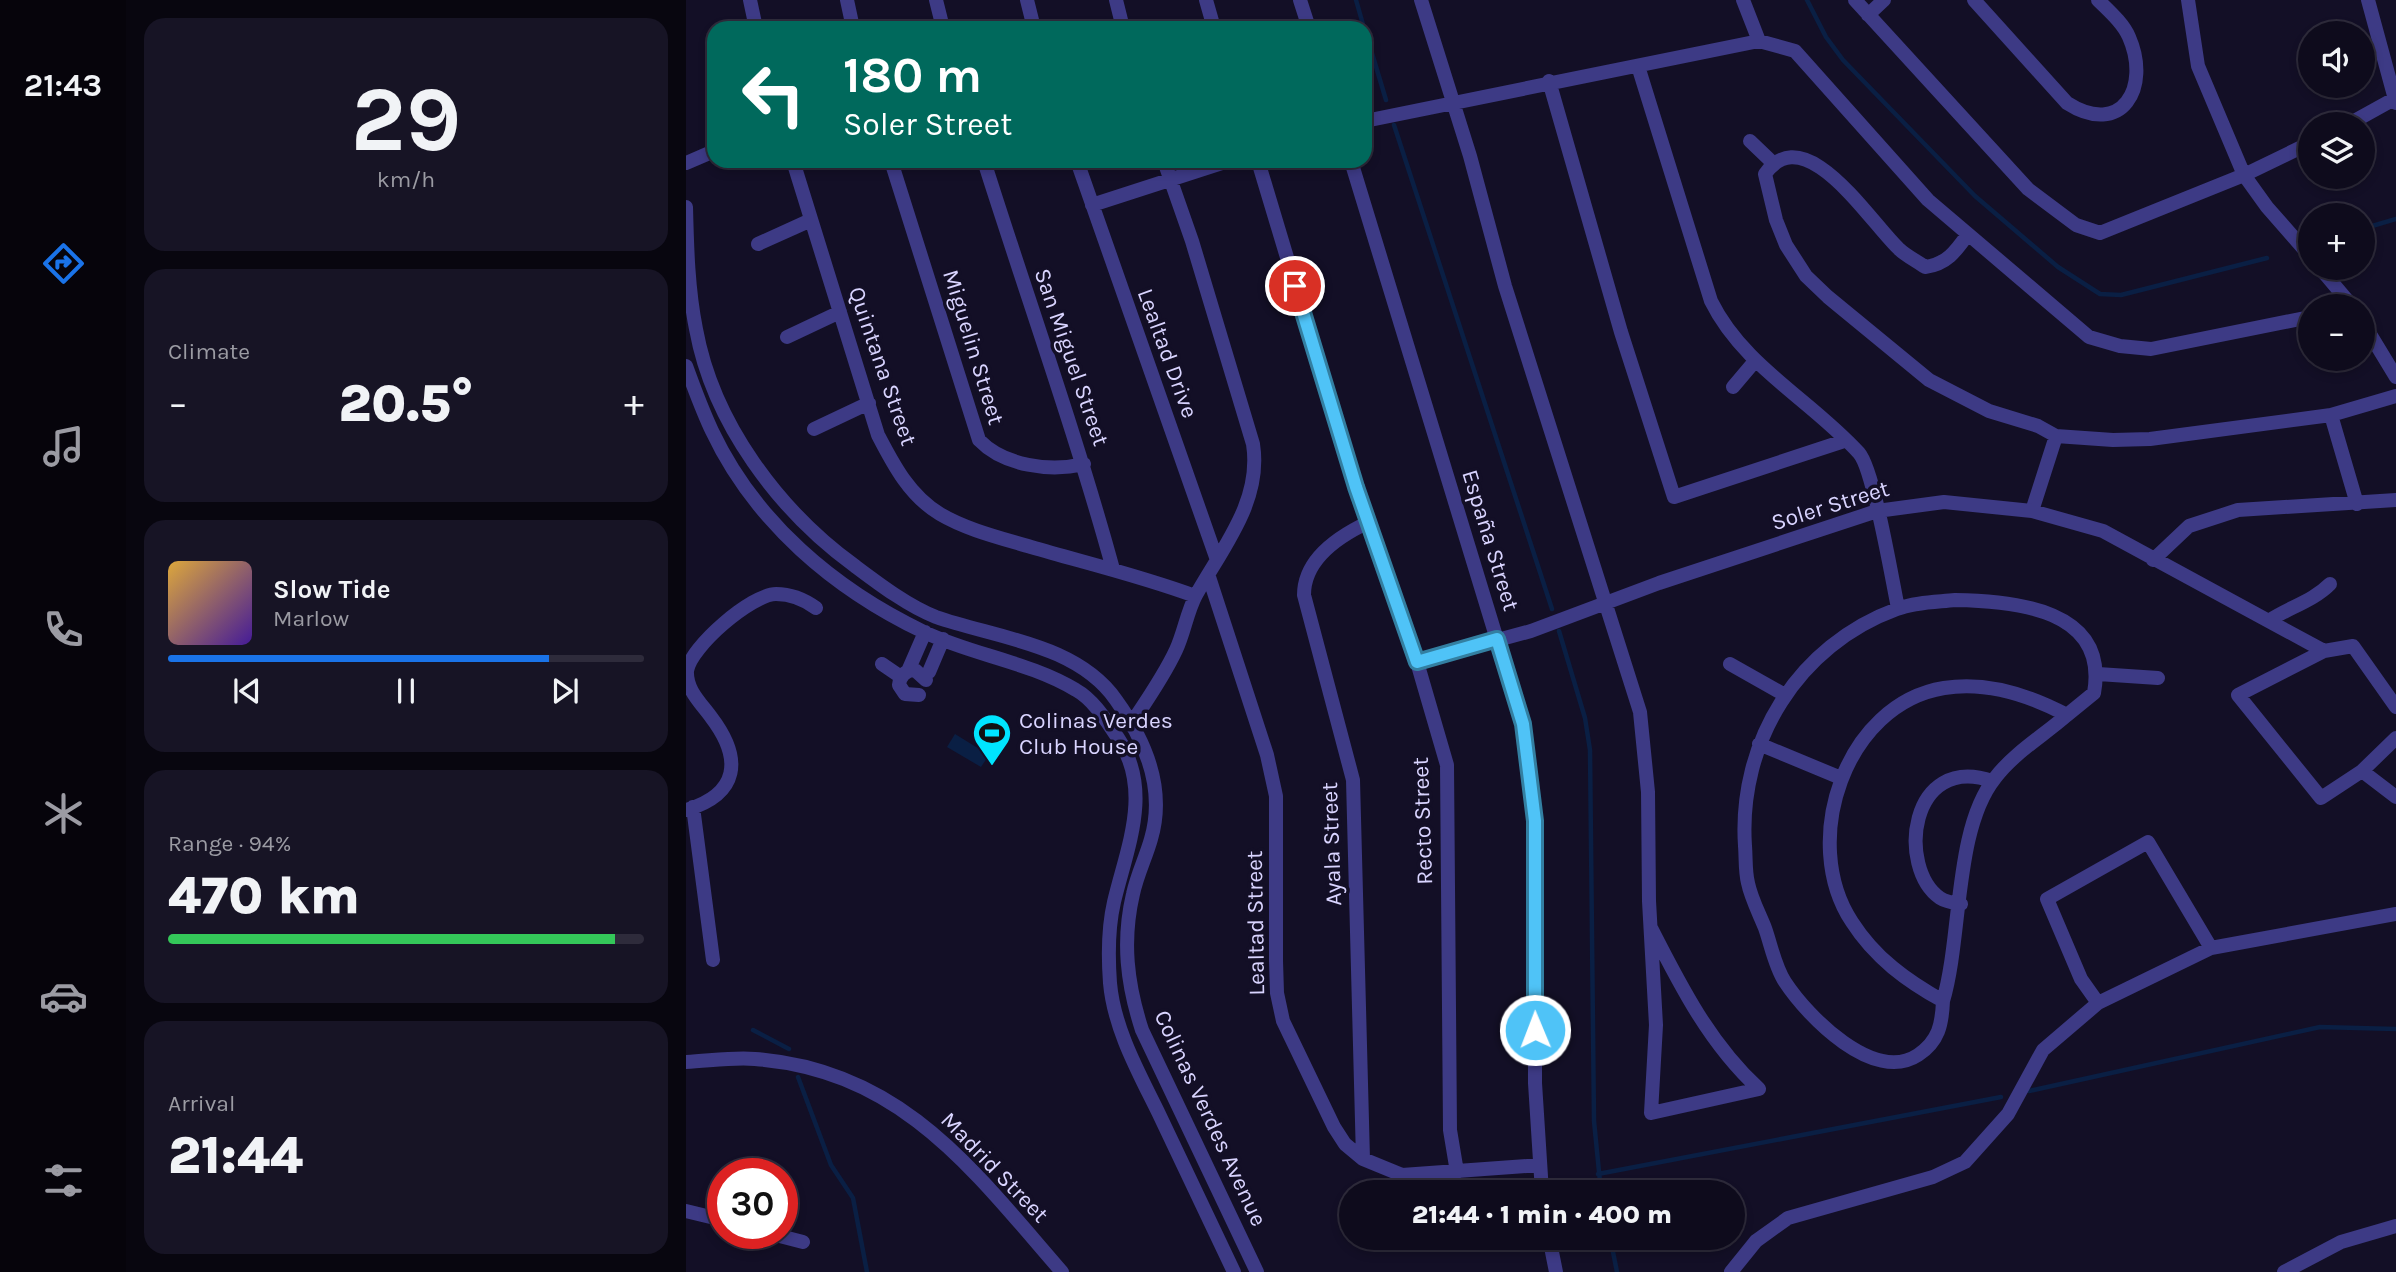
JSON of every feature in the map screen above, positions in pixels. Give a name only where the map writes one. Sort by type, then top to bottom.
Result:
[{"type":"street","points":[[750,0],[755,21]]},
{"type":"street","points":[[847,0],[852,21]]},
{"type":"street","points":[[936,0],[941,21]]},
{"type":"street","points":[[1027,0],[1032,21]]},
{"type":"street","points":[[1116,0],[1121,21]]},
{"type":"street","points":[[1206,0],[1212,21]]},
{"type":"street","points":[[1300,0],[1306,21]]},
{"type":"street","points":[[1421,0],[1505,286],[1640,712],[1648,792],[1651,928],[1656,1025],[1651,1113],[1759,1089],[1736,1067],[1701,1021],[1651,928]]},
{"type":"street","points":[[1743,0],[1759,41]]},
{"type":"street","points":[[1855,0],[2028,189],[2076,225],[2100,233],[2244,175],[2298,149]]},
{"type":"street","points":[[1868,15],[1884,0]]},
{"type":"street","points":[[1974,0],[2067,103],[2081,111],[2099,116],[2119,112],[2128,101],[2136,87],[2136,63],[2129,37],[2098,0]]},
{"type":"street","points":[[2188,0],[2198,66],[2244,175],[2298,242]]},
{"type":"street","points":[[2368,0],[2395,100],[2372,112]]},
{"type":"street","points":[[1372,119],[1549,81],[1759,41],[1795,51],[1928,200],[2089,337],[2120,346],[2151,349],[2298,319]]},
{"type":"street","points":[[1638,66],[1711,300],[1720,318],[1755,361],[1860,454],[1877,511],[1898,608]]},
{"type":"street","points":[[1549,81],[1621,332],[1674,497],[1844,441]]},
{"type":"street","points":[[1750,141],[1773,163]]},
{"type":"street","points":[[686,163],[707,154]]},
{"type":"street","points":[[1968,234],[1954,254],[1939,265],[1926,267],[1899,249],[1815,162],[1793,155],[1773,163],[1765,174],[1776,220],[1786,245],[1806,276],[1929,380],[1989,411],[2038,426],[2056,436],[2113,440],[2150,439],[2331,415],[2396,396]]},
{"type":"street","name":"Quintana Street","points":[[795,168],[878,435],[895,468],[916,494],[941,514],[978,530],[1195,596]]},
{"type":"street","name":"Miguelin Street","points":[[893,168],[979,440],[988,449],[1005,457],[1041,467],[1064,469],[1084,464]]},
{"type":"street","name":"San Miguel Street","points":[[986,168],[1041,342],[1084,464],[1113,569]]},
{"type":"street","name":"Lealtad Drive","points":[[1079,168],[1217,560]]},
{"type":"street","points":[[1131,723],[1177,649],[1195,596],[1209,577],[1254,484],[1256,466],[1253,444],[1192,241],[1166,168]]},
{"type":"street","points":[[1092,205],[1205,168]]},
{"type":"street","name":"Recto Street","points":[[1260,168],[1368,522],[1417,662],[1447,765],[1450,1130],[1457,1172]]},
{"type":"street","name":"España Street","points":[[1354,168],[1523,724],[1535,821],[1535,1083],[1541,1180]]},
{"type":"street","name":"Colinas Verdes Avenue","points":[[686,207],[689,284],[696,332],[704,358],[728,420],[742,446],[789,507],[836,551],[878,583],[933,615],[1076,663],[1115,698],[1131,723],[1147,753],[1155,779],[1156,811],[1152,836],[1133,892],[1127,928],[1126,959],[1133,1003],[1142,1030],[1257,1272]]},
{"type":"street","points":[[758,244],[811,219]]},
{"type":"street","points":[[2330,280],[2343,294]]},
{"type":"street","points":[[787,337],[840,312]]},
{"type":"street","points":[[2375,342],[2396,377]]},
{"type":"street","points":[[686,365],[704,358]]},
{"type":"street","points":[[1733,387],[1755,361]]},
{"type":"street","name":"Colinas Verdes Avenue","points":[[686,365],[717,442],[771,520],[799,550],[845,589],[925,632],[1079,691],[1100,712],[1121,743],[1133,776],[1136,800],[1135,832],[1113,904],[1108,947],[1111,988],[1133,1060],[1234,1272]]},
{"type":"street","points":[[814,429],[869,403]]},
{"type":"street","points":[[2331,415],[2357,504]]},
{"type":"street","points":[[2032,511],[2056,436]]},
{"type":"street","points":[[2152,560],[2189,526],[2238,510],[2396,500]]},
{"type":"street","name":"Soler Street","points":[[1417,662],[1606,604],[1877,511],[1944,502],[2032,511],[2103,531],[2152,560],[2270,620],[2324,651]]},
{"type":"street","name":"Ayala Street","points":[[1363,1159],[1353,780],[1304,595],[1307,573],[1318,558],[1343,534],[1368,522]]},
{"type":"street","name":"Lealtad Street","points":[[1209,577],[1266,755],[1276,796],[1276,961],[1277,993],[1283,1021],[1334,1127],[1345,1144],[1363,1159],[1402,1175],[1540,1165]]},
{"type":"street","points":[[2270,620],[2292,606],[2316,598],[2330,584]]},
{"type":"street","points":[[713,960],[689,808],[716,797],[728,783],[732,770],[729,752],[716,724],[689,688],[687,672],[694,654],[721,626],[763,597],[785,595],[816,608]]},
{"type":"street","points":[[1955,600],[2026,607],[2070,621],[2081,635],[2098,674],[2094,693],[2006,765],[1992,781],[1977,813],[1968,845],[1952,972],[1943,1000],[1942,1024],[1931,1046],[1914,1058],[1890,1063],[1859,1052],[1830,1034],[1785,982],[1747,882],[1743,816],[1748,774],[1759,744],[1798,676],[1840,640],[1898,608],[1955,600]]},
{"type":"street","points":[[919,695],[905,694],[899,685],[925,632]]},
{"type":"street","points":[[882,664],[904,674],[919,671],[927,676],[943,639]]},
{"type":"street","points":[[2396,707],[2353,646],[2324,651],[2238,695],[2321,797],[2362,771],[2396,738]]},
{"type":"street","points":[[1730,664],[1785,695]]},
{"type":"street","points":[[2098,674],[2158,678]]},
{"type":"street","points":[[1943,1000],[1904,979],[1851,922],[1841,900],[1831,855],[1830,834],[1841,778],[1879,720],[1899,706],[1942,688],[1967,686],[2019,695],[2067,715]]},
{"type":"street","points":[[1759,744],[1841,778]]},
{"type":"street","points":[[2362,771],[2396,797]]},
{"type":"street","points":[[1961,904],[1939,897],[1921,868],[1916,836],[1921,815],[1933,790],[1942,781],[1964,774],[1992,781]]},
{"type":"street","points":[[2098,1003],[2081,979],[2047,899],[2148,842],[2211,948]]},
{"type":"street","points":[[1731,1272],[1756,1241],[1788,1218],[1933,1177],[1965,1162],[2008,1114],[2043,1050],[2098,1003],[2146,982],[2211,948],[2396,914]]},
{"type":"street","name":"Madrid Street","points":[[686,1062],[755,1059],[816,1070],[855,1085],[914,1116],[966,1163],[1062,1272]]},
{"type":"street","points":[[686,1211],[707,1216]]},
{"type":"street","points":[[2284,1272],[2341,1242],[2396,1226]]},
{"type":"street","points":[[798,1241],[803,1242]]},
{"type":"street","points":[[1552,1250],[1556,1272]]},
{"type":"water","points":[[955,734],[989,755],[981,767],[947,747]]},
{"type":"waterway","points":[[1356,0],[1362,21]]},
{"type":"waterway","points":[[1807,0],[1826,37],[1843,60],[1975,196],[2058,267],[2100,294],[2121,295],[2267,258]]},
{"type":"waterway","points":[[1372,53],[1386,100]]},
{"type":"waterway","points":[[1394,125],[1552,609]]},
{"type":"waterway","points":[[2375,225],[2396,219]]},
{"type":"waterway","points":[[1559,631],[1585,718],[1590,750],[1594,1121],[1600,1180]]},
{"type":"waterway","points":[[2029,1091],[2320,1027],[2396,1029]]},
{"type":"waterway","points":[[753,1030],[789,1049]]},
{"type":"waterway","points":[[798,1077],[831,1165],[853,1198],[867,1272]]},
{"type":"waterway","points":[[1598,1174],[2001,1097]]},
{"type":"waterway","points":[[1613,1250],[1617,1272]]},
{"type":"place","name":"Colinas Verdes Club House","points":[[992,767]]},
{"type":"route","points":[[1295,286],[1356,487],[1417,662],[1497,639],[1509,673],[1523,724],[1535,821],[1535,1030]]}]
